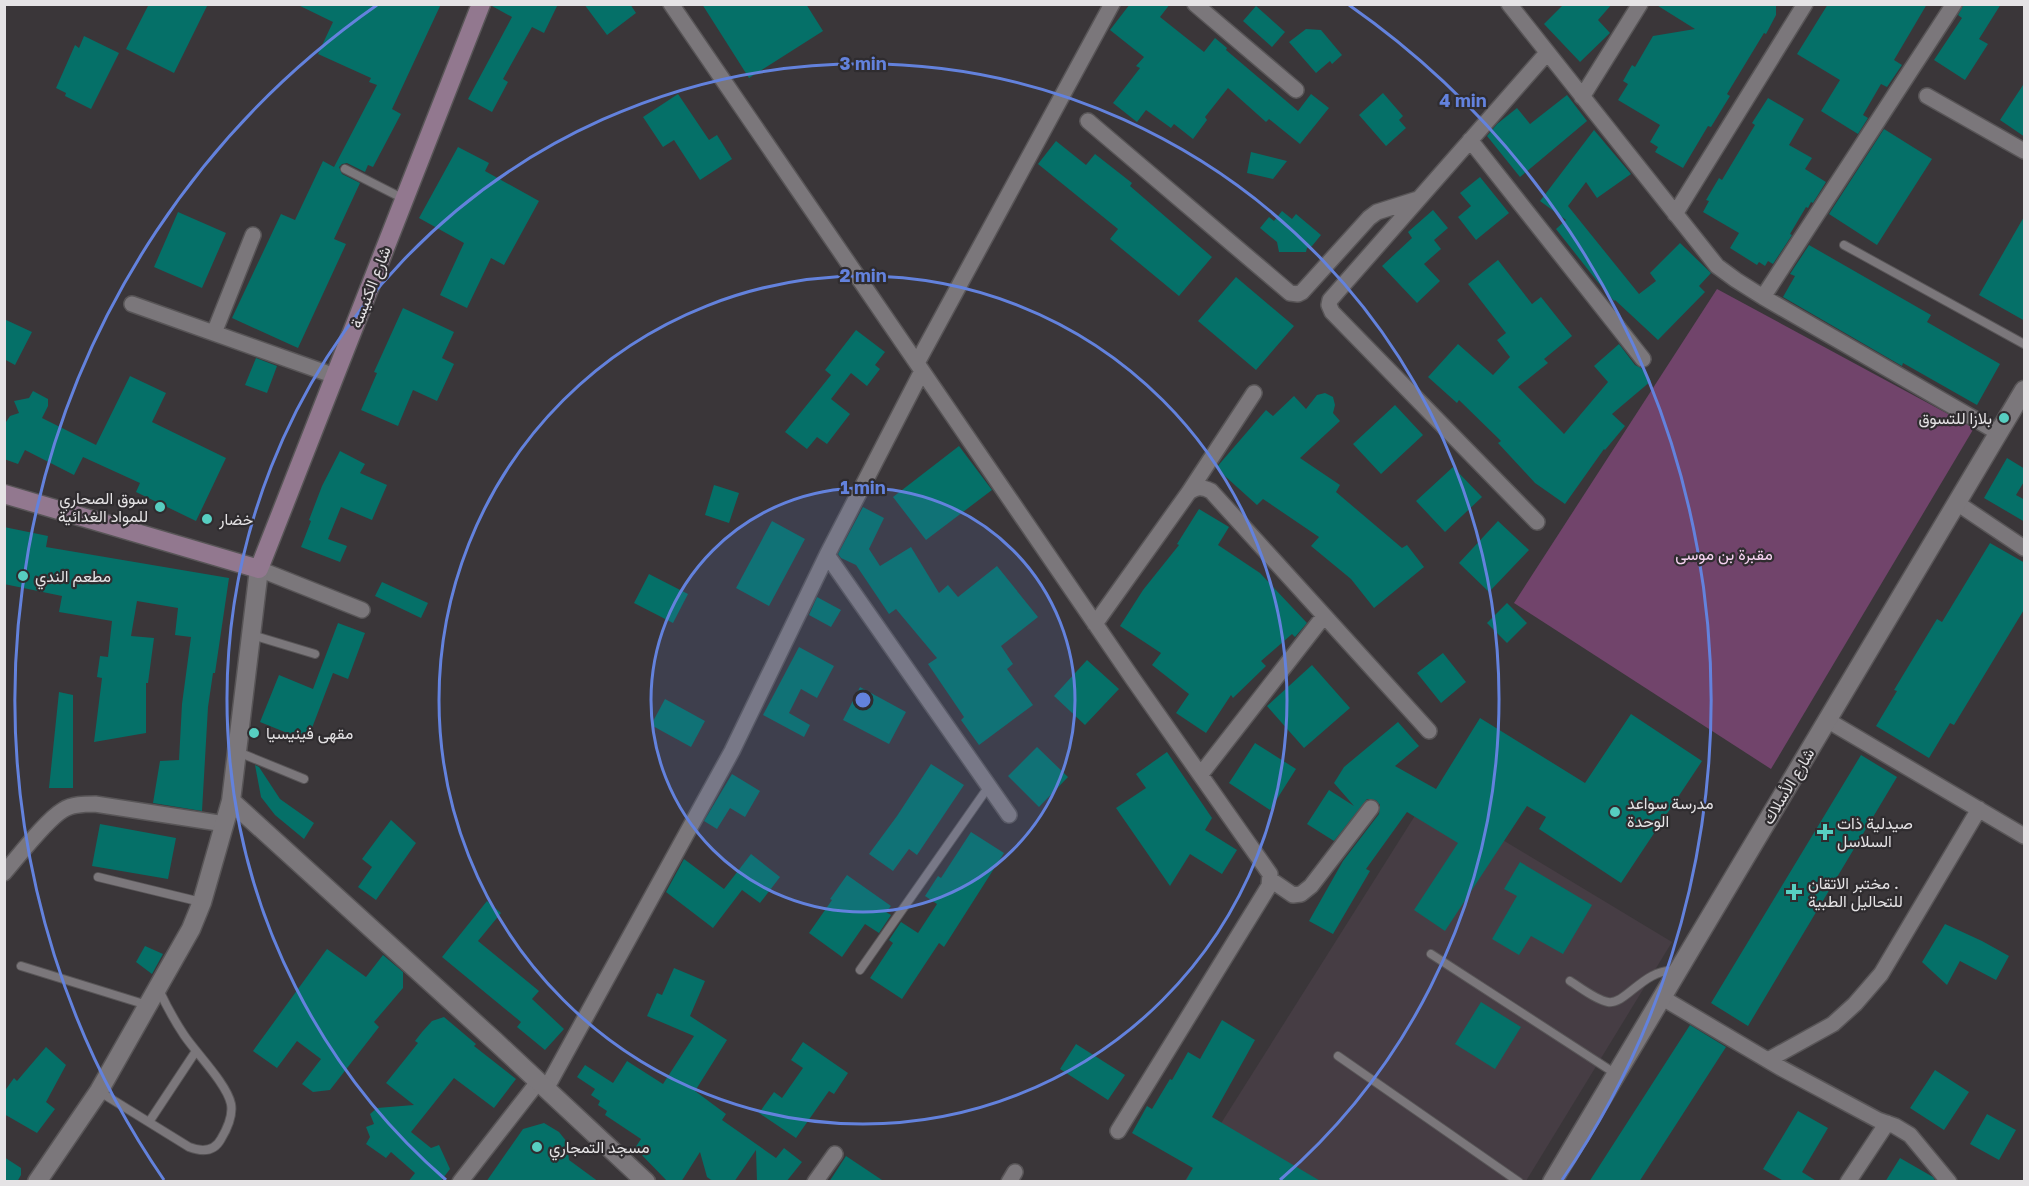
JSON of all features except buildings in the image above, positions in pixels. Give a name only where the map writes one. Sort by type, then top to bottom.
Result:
[{"type":"main road","name":"شارع الكنيسة","points":[[259,569],[481,4]]},
{"type":"main road","points":[[4,494],[259,569]]},
{"type":"street","points":[[671,4],[1095,624],[1268,869],[1269,886],[1118,1131]]},
{"type":"street","points":[[460,1182],[542,1085],[732,751],[919,367],[1112,4]]},
{"type":"street","points":[[1195,4],[1296,90]]},
{"type":"street","points":[[1509,4],[1717,266],[1763,297],[1999,433]]},
{"type":"street","points":[[1582,97],[1640,4]]},
{"type":"street","points":[[1675,214],[1805,4]]},
{"type":"street","points":[[1763,297],[1954,4]]},
{"type":"street","points":[[1537,522],[1329,308],[1330,300],[1547,53]]},
{"type":"street","points":[[1927,96],[2025,151]]},
{"type":"street","points":[[1088,121],[1290,293],[1302,292],[1377,212],[1418,199]]},
{"type":"street","points":[[1470,140],[1643,359]]},
{"type":"street","points":[[214,333],[253,235]]},
{"type":"street","points":[[132,304],[335,376]]},
{"type":"street","name":"شارع الأسلاك","points":[[1551,1182],[2025,390]]},
{"type":"street","points":[[1095,624],[1189,492],[1254,393]]},
{"type":"street","points":[[1189,492],[1197,487],[1211,491],[1429,731]]},
{"type":"street","points":[[1957,503],[2025,548]]},
{"type":"street","points":[[827,555],[1009,815]]},
{"type":"street","points":[[37,1182],[99,1091],[186,939],[202,902],[231,801],[259,569],[362,610]]},
{"type":"street","points":[[1201,774],[1324,616]]},
{"type":"street","points":[[1827,720],[2025,836]]},
{"type":"street","points":[[231,801],[542,1085],[637,1178]]},
{"type":"street","points":[[4,873],[53,817],[64,809],[78,805],[95,804],[225,824]]},
{"type":"street","points":[[1270,880],[1293,895],[1300,894],[1311,886],[1371,808]]},
{"type":"street","points":[[1768,1060],[1833,1024],[1881,975],[1979,809]]},
{"type":"street","points":[[1661,997],[1768,1060],[1910,1135],[1949,1182]]},
{"type":"street","points":[[1848,1182],[1887,1123]]},
{"type":"street","points":[[815,1182],[835,1154]]},
{"type":"lane","points":[[345,169],[404,199]]},
{"type":"lane","points":[[1844,245],[2025,344]]},
{"type":"lane","points":[[251,634],[315,654]]},
{"type":"lane","points":[[237,751],[304,779]]},
{"type":"lane","points":[[860,970],[989,786]]},
{"type":"lane","points":[[98,877],[202,902]]},
{"type":"lane","points":[[1431,954],[1616,1074]]},
{"type":"lane","points":[[21,966],[148,1006]]},
{"type":"lane","points":[[1570,981],[1605,1002],[1613,1002],[1653,975],[1665,970],[1677,971]]},
{"type":"lane","points":[[99,1091],[189,1147],[197,1150],[212,1149],[219,1143],[232,1109],[231,1101],[170,1012],[158,988]]},
{"type":"lane","points":[[149,1122],[196,1051]]},
{"type":"lane","points":[[1338,1056],[1519,1182]]},
{"type":"shaded area","points":[[1428,795],[1672,942],[1526,1181],[1184,1182]]},
{"type":"green space","name":"مقبرة بن موسى","points":[[1717,289],[1974,428],[1771,769],[1514,603]]},
{"type":"place","name":"بلازا للتسوق","points":[[2004,418]]},
{"type":"place","name":"سوق الصحاري للمواد الغدائية","points":[[160,507]]},
{"type":"place","name":"خضار","points":[[207,519]]},
{"type":"place","name":"مطعم الندي","points":[[23,576]]},
{"type":"place","name":"مقهى فينيسيا","points":[[254,733]]},
{"type":"place","name":"مدرسة سواعد الوحدة","points":[[1615,812]]},
{"type":"place","name":"صيدلية ذات السلاسل","points":[[1825,832]]},
{"type":"place","name":"مختبر اﻻتقان . للتحاليل الطبية","points":[[1794,892]]},
{"type":"place","name":"مسجد التمجاري","points":[[537,1147]]}]
